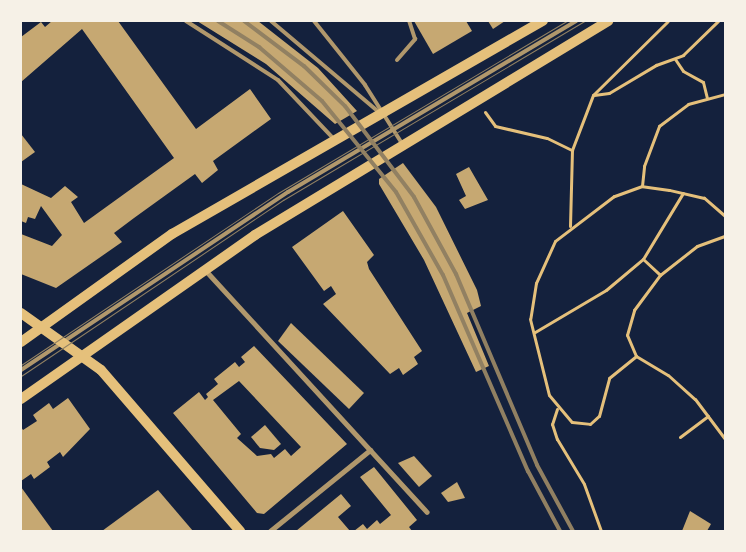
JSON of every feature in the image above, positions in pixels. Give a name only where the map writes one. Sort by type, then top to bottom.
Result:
[{"type":"main road","points":[[21,342],[172,234],[543,21]]},
{"type":"main road","points":[[21,399],[81,354],[205,270],[403,144],[608,21]]},
{"type":"main road","points":[[21,313],[43,325],[102,370],[240,531]]},
{"type":"street","points":[[205,270],[428,512]]},
{"type":"street","points":[[270,531],[370,450]]},
{"type":"lane","points":[[186,21],[278,80],[335,141]]},
{"type":"lane","points":[[271,21],[382,115]]},
{"type":"lane","points":[[314,21],[365,85],[382,115],[403,144]]},
{"type":"lane","points":[[397,60],[415,39],[409,21]]},
{"type":"lane","points":[[21,370],[288,192],[576,21]]},
{"type":"path","points":[[570,226],[572,150],[593,95],[668,21]]},
{"type":"path","points":[[593,95],[609,93],[675,59],[692,48],[718,21]]},
{"type":"path","points":[[675,59],[683,71],[703,82],[707,98]]},
{"type":"path","points":[[642,186],[644,166],[659,126],[688,104],[725,94]]},
{"type":"path","points":[[484,110],[495,126],[547,138],[572,150]]},
{"type":"path","points":[[636,356],[609,378],[606,404],[590,424],[572,422],[558,409],[539,367],[535,332],[530,319],[536,283],[544,260],[570,226],[614,196],[642,186],[704,198],[725,216]]},
{"type":"path","points":[[535,332],[606,290],[644,259],[683,193]]},
{"type":"path","points":[[725,236],[697,246],[660,275],[632,318],[627,335],[636,356],[668,375],[708,416],[725,439]]},
{"type":"path","points":[[644,259],[660,275]]},
{"type":"path","points":[[558,409],[552,424],[557,438],[584,484],[601,531]]},
{"type":"path","points":[[680,437],[708,416]]},
{"type":"building","points":[[52,21],[118,21],[196,129],[250,89],[271,119],[213,161],[218,170],[202,183],[195,174],[114,233],[122,242],[56,288],[21,274],[21,234],[52,246],[62,235],[41,206],[35,219],[28,217],[26,223],[21,221],[21,184],[51,198],[65,186],[78,197],[71,202],[84,223],[174,158],[82,29],[21,82],[21,37],[41,22],[45,27]]},
{"type":"building","points":[[197,21],[258,21],[318,68],[357,111],[335,124],[266,64]]},
{"type":"building","points":[[414,21],[466,21],[472,31],[433,54]]},
{"type":"building","points":[[488,21],[505,21],[493,29]]},
{"type":"building","points":[[21,134],[35,152],[21,162]]},
{"type":"building","points":[[403,163],[436,207],[477,290],[481,306],[467,313],[489,366],[476,372],[424,260],[379,184],[379,179]]},
{"type":"building","points":[[469,167],[488,200],[465,209],[459,200],[466,196],[456,174]]},
{"type":"building","points":[[343,211],[374,255],[367,262],[369,269],[422,351],[414,357],[418,364],[403,375],[399,368],[390,374],[323,304],[336,294],[331,286],[324,291],[292,247]]},
{"type":"building","points":[[291,323],[364,393],[349,409],[278,341]]},
{"type":"building","points":[[254,346],[347,444],[264,514],[257,513],[173,413],[199,392],[205,400],[208,397],[206,394],[218,384],[214,379],[235,362],[239,367],[245,362],[241,357]],"holes":[[[239,381],[301,447],[291,456],[285,449],[274,458],[271,454],[257,456],[237,438],[241,434],[213,400]]]},
{"type":"building","points":[[68,398],[90,429],[63,457],[60,452],[47,462],[50,467],[34,479],[31,474],[21,481],[21,427],[23,430],[37,421],[33,415],[49,403],[53,409]]},
{"type":"building","points":[[265,425],[281,444],[274,450],[260,448],[251,437]]},
{"type":"building","points":[[414,456],[432,476],[419,487],[398,463]]},
{"type":"building","points":[[374,467],[417,520],[409,527],[412,531],[354,531],[363,524],[367,529],[377,520],[380,524],[391,515],[360,477]]},
{"type":"building","points":[[457,482],[465,498],[448,502],[441,493]]},
{"type":"building","points":[[21,487],[53,531],[21,531]]},
{"type":"building","points":[[158,490],[193,531],[102,531]]},
{"type":"building","points":[[341,494],[351,506],[338,517],[350,531],[296,531]]},
{"type":"building","points":[[690,511],[711,524],[707,531],[682,531]]},
{"type":"tram line","points":[[21,365],[278,193],[567,21]]},
{"type":"tram line","points":[[21,376],[283,200],[585,21]]},
{"type":"railway","points":[[218,21],[259,47],[322,101],[396,192],[443,275],[528,471],[560,531]]},
{"type":"railway","points":[[244,21],[304,66],[345,106],[414,197],[456,274],[537,465],[573,531]]}]
